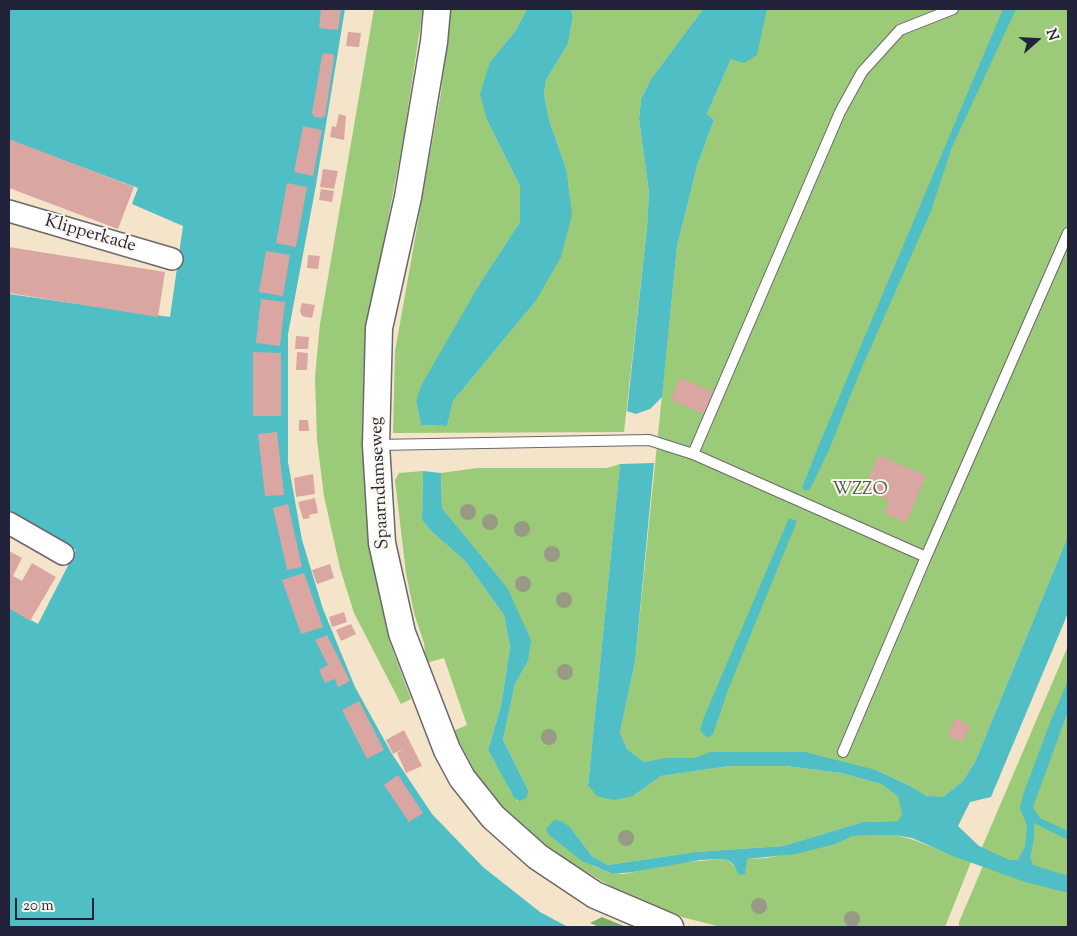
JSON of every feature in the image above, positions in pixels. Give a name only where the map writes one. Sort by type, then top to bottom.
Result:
[{"type":"street","name":"Spaarndamseweg","points":[[437,9],[434,42],[408,197],[379,328],[376,445],[382,543],[402,633],[447,750],[462,778],[493,817],[538,857],[595,895],[670,927]]},
{"type":"street","name":"Klipperkade","points":[[9,212],[172,258]]},
{"type":"street","points":[[9,523],[63,554]]},
{"type":"lane","points":[[693,454],[840,112],[862,72],[900,30],[953,9]]},
{"type":"lane","points":[[843,752],[1068,233]]},
{"type":"lane","points":[[376,445],[649,440],[693,454],[926,557]]},
{"type":"green space","points":[[374,9],[423,9],[403,140],[368,325],[364,360],[362,432],[367,520],[389,640],[411,699],[401,704],[354,613],[340,568],[324,496],[317,440],[315,377],[320,324]]},
{"type":"green space","points":[[451,9],[527,9],[516,30],[490,62],[487,120],[520,186],[520,222],[482,280],[416,400],[421,425],[447,426],[453,401],[535,302],[566,168],[549,120],[544,93],[546,80],[568,44],[573,16],[571,9],[703,9],[651,79],[641,99],[639,119],[649,192],[647,227],[624,432],[393,433],[395,351],[441,93]]},
{"type":"green space","name":"WZZO","points":[[767,9],[1068,9],[1068,536],[975,762],[963,781],[943,797],[926,797],[912,787],[876,770],[694,758],[663,758],[644,762],[627,749],[620,732],[635,662],[677,247],[697,166],[714,120],[707,114],[731,59]]},
{"type":"green space","points":[[620,464],[588,785],[633,796],[661,776],[730,766],[786,766],[841,773],[881,784],[899,796],[902,814],[899,821],[863,822],[783,846],[695,852],[608,865],[592,856],[570,827],[593,866],[613,874],[624,874],[679,863],[721,859],[728,860],[740,875],[747,859],[767,858],[836,844],[853,836],[895,835],[911,839],[971,862],[945,927],[721,927],[666,913],[615,889],[537,842],[505,815],[476,774],[453,731],[467,725],[444,658],[426,663],[424,643],[414,613],[406,573],[395,480],[399,473],[423,471],[422,520],[431,531],[465,561],[504,615],[510,647],[501,706],[488,750],[517,801],[528,790],[503,740],[515,684],[528,661],[507,587],[442,508],[441,473],[477,468],[607,468]]},
{"type":"green space","points":[[1068,646],[1068,885],[980,852]]},
{"type":"green space","points":[[983,866],[1068,893],[1068,927],[959,927],[959,922]]},
{"type":"green space","points":[[602,917],[626,927],[599,927],[590,923]]},
{"type":"water","points":[[9,9],[345,9],[316,185],[288,334],[288,462],[302,540],[323,609],[355,687],[392,754],[432,814],[483,867],[540,912],[568,927],[9,927],[9,608],[38,624],[76,550],[9,511],[9,294],[170,317],[183,226],[132,204],[138,188],[9,140]]},
{"type":"water","points":[[527,9],[571,9],[573,16],[568,44],[546,80],[544,93],[549,120],[566,168],[572,215],[561,257],[535,302],[453,401],[447,426],[421,425],[416,400],[422,384],[482,280],[520,222],[520,186],[487,120],[480,94],[490,62],[516,30]]},
{"type":"water","points":[[703,9],[767,9],[757,55],[744,63],[731,59],[707,114],[714,120],[697,166],[677,247],[662,397],[650,409],[636,414],[627,411],[647,227],[649,192],[639,119],[641,99],[651,79]]},
{"type":"water","points":[[1003,9],[1016,9],[952,147],[931,211],[859,374],[829,450],[810,489],[805,491],[802,488],[819,445]]},
{"type":"water","points":[[654,463],[635,662],[620,732],[627,749],[644,762],[663,758],[694,758],[711,752],[805,752],[876,770],[912,787],[926,796],[943,797],[963,781],[975,762],[1068,536],[1068,613],[991,797],[970,802],[958,826],[979,846],[1009,860],[1018,860],[1025,847],[1027,826],[1020,808],[1023,795],[1068,681],[1068,711],[1033,807],[1040,818],[1068,831],[1068,840],[1034,823],[1034,839],[1030,858],[1033,865],[1068,876],[1068,893],[1025,882],[953,856],[912,838],[895,835],[853,836],[836,844],[795,854],[747,859],[745,874],[739,875],[733,864],[728,860],[721,859],[700,860],[613,874],[582,861],[548,834],[546,829],[554,820],[561,821],[570,827],[592,856],[608,865],[695,852],[783,846],[863,822],[898,821],[902,814],[898,796],[881,784],[841,773],[786,766],[730,766],[661,776],[633,796],[614,800],[597,796],[588,785],[620,464]]},
{"type":"water","points":[[423,471],[441,473],[442,508],[507,587],[531,640],[528,661],[515,684],[503,740],[528,790],[527,797],[520,801],[515,799],[488,750],[501,706],[510,647],[504,615],[465,561],[431,531],[422,520]]},
{"type":"water","points":[[789,518],[797,521],[728,690],[713,734],[707,738],[700,730],[704,717]]},
{"type":"building","points":[[321,9],[341,9],[338,30],[319,28]]},
{"type":"building","points":[[348,32],[361,33],[359,47],[346,46]]},
{"type":"building","points":[[324,53],[333,54],[334,58],[325,116],[321,118],[314,117],[312,113]]},
{"type":"building","points":[[339,114],[346,116],[344,140],[330,137],[332,126],[336,127]]},
{"type":"building","points":[[303,126],[322,130],[313,176],[294,172]]},
{"type":"building","points":[[9,139],[134,187],[118,229],[9,188]]},
{"type":"building","points":[[323,169],[338,171],[334,189],[320,187]]},
{"type":"building","points":[[287,183],[307,187],[296,247],[276,243]]},
{"type":"building","points":[[321,189],[334,191],[332,202],[319,200]]},
{"type":"building","points":[[9,247],[165,272],[158,317],[9,293]]},
{"type":"building","points":[[266,251],[290,255],[283,296],[259,292]]},
{"type":"building","points":[[308,255],[320,256],[318,269],[307,268]]},
{"type":"building","points":[[261,299],[285,302],[280,346],[256,343]]},
{"type":"building","points":[[302,303],[315,305],[312,318],[302,316],[300,311]]},
{"type":"building","points":[[296,336],[309,337],[308,349],[295,349]]},
{"type":"building","points":[[253,352],[281,353],[281,416],[253,416]]},
{"type":"building","points":[[297,352],[308,353],[307,370],[296,370]]},
{"type":"building","points":[[680,378],[713,392],[704,414],[671,400]]},
{"type":"building","points":[[299,420],[308,420],[309,431],[299,431]]},
{"type":"building","points":[[277,432],[284,495],[265,496],[258,434]]},
{"type":"building","points":[[879,455],[926,476],[906,523],[884,513],[889,500],[863,489]]},
{"type":"building","points":[[313,474],[315,494],[296,497],[294,478]]},
{"type":"building","points":[[315,498],[318,513],[309,515],[310,518],[303,519],[298,502]]},
{"type":"building","points":[[288,504],[302,567],[287,570],[273,508]]},
{"type":"building","points":[[9,551],[22,558],[13,576],[22,581],[32,563],[56,577],[30,621],[9,608]]},
{"type":"building","points":[[330,564],[334,578],[317,584],[312,570]]},
{"type":"building","points":[[304,573],[323,627],[301,634],[282,580]]},
{"type":"building","points":[[344,612],[347,622],[332,627],[329,617]]},
{"type":"building","points":[[351,624],[356,634],[341,641],[336,630]]},
{"type":"building","points":[[327,635],[350,681],[338,687],[335,679],[325,683],[319,670],[328,665],[315,640]]},
{"type":"building","points":[[359,701],[384,750],[367,759],[342,710]]},
{"type":"building","points":[[955,718],[970,725],[963,742],[948,736]]},
{"type":"building","points":[[404,730],[422,766],[406,773],[397,753],[405,748],[393,754],[386,740]]},
{"type":"building","points":[[398,775],[423,813],[409,822],[384,785]]}]
